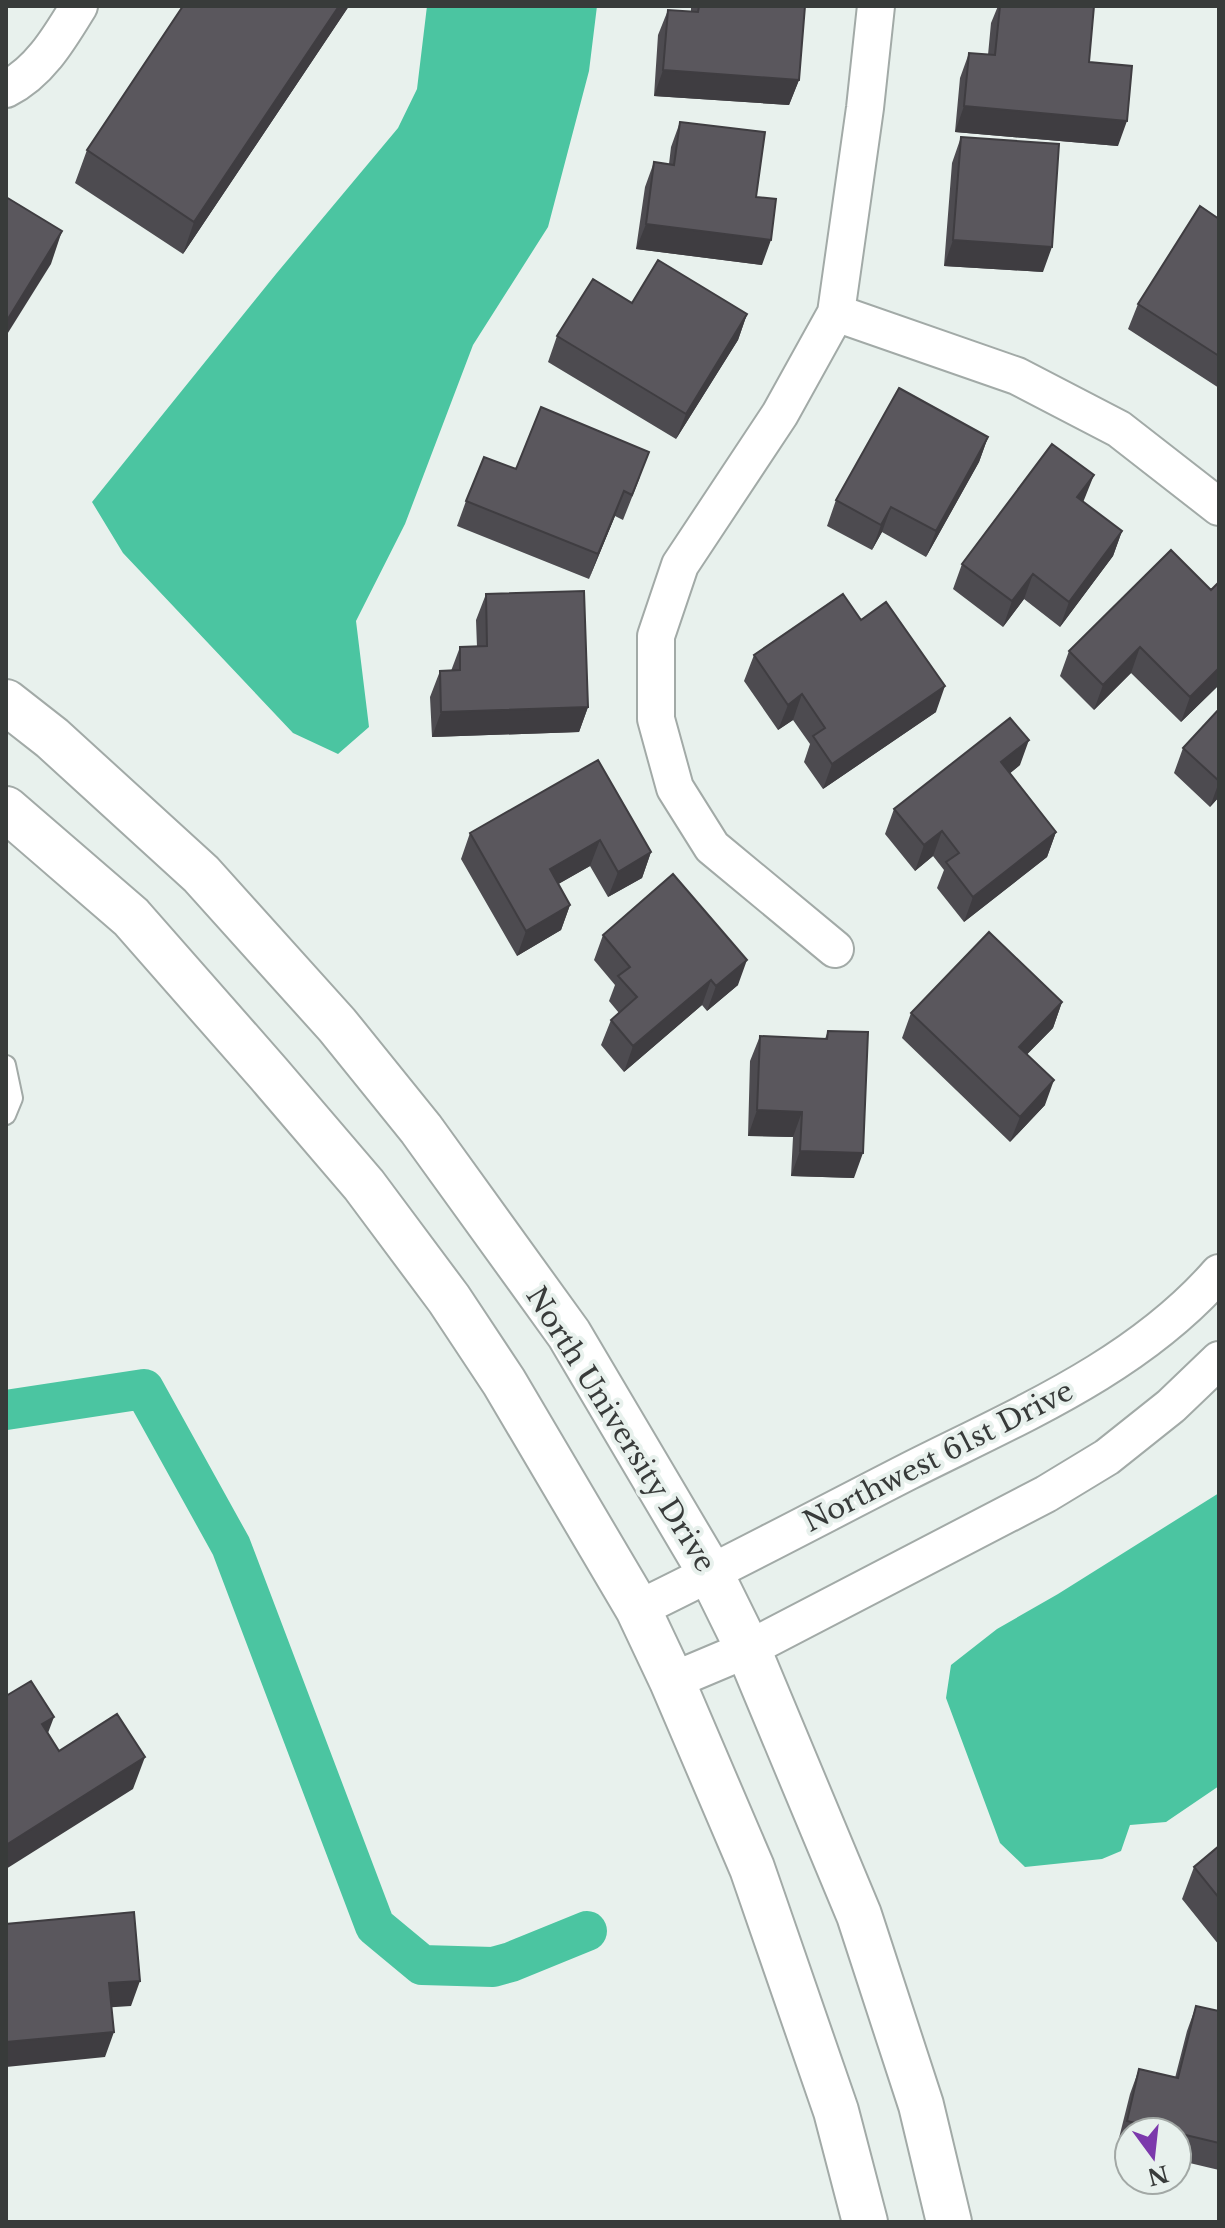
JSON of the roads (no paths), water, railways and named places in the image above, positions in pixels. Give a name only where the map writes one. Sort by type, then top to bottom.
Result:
[{"type":"main road","name":"North University Drive","points":[[6,702],[52,738],[201,874],[337,1025],[421,1129],[569,1334],[711,1574],[748,1649],[859,1915],[921,2105],[949,2222]]},
{"type":"main road","points":[[6,809],[131,917],[364,1185],[449,1299],[504,1382],[638,1609],[672,1681],[752,1868],[836,2111],[865,2222]]},
{"type":"street","points":[[6,89],[22,80],[56,43],[79,6]]},
{"type":"street","points":[[835,949],[712,847],[675,788],[656,719],[656,636],[680,565],[780,414],[836,313],[876,6]]},
{"type":"street","points":[[836,313],[1017,376],[1119,429],[1219,507]]},
{"type":"street","name":"Northwest 61st Drive","points":[[638,1609],[1074,1387],[1141,1344],[1202,1293],[1219,1273]]},
{"type":"street","points":[[672,1681],[748,1649],[1046,1494],[1095,1464],[1171,1406],[1219,1360]]},
{"type":"lane","points":[[6,1065],[13,1098],[6,1115]]},
{"type":"waterway","points":[[6,1410],[144,1389],[231,1546],[375,1926],[422,1965],[493,1967],[587,1931]]}]
